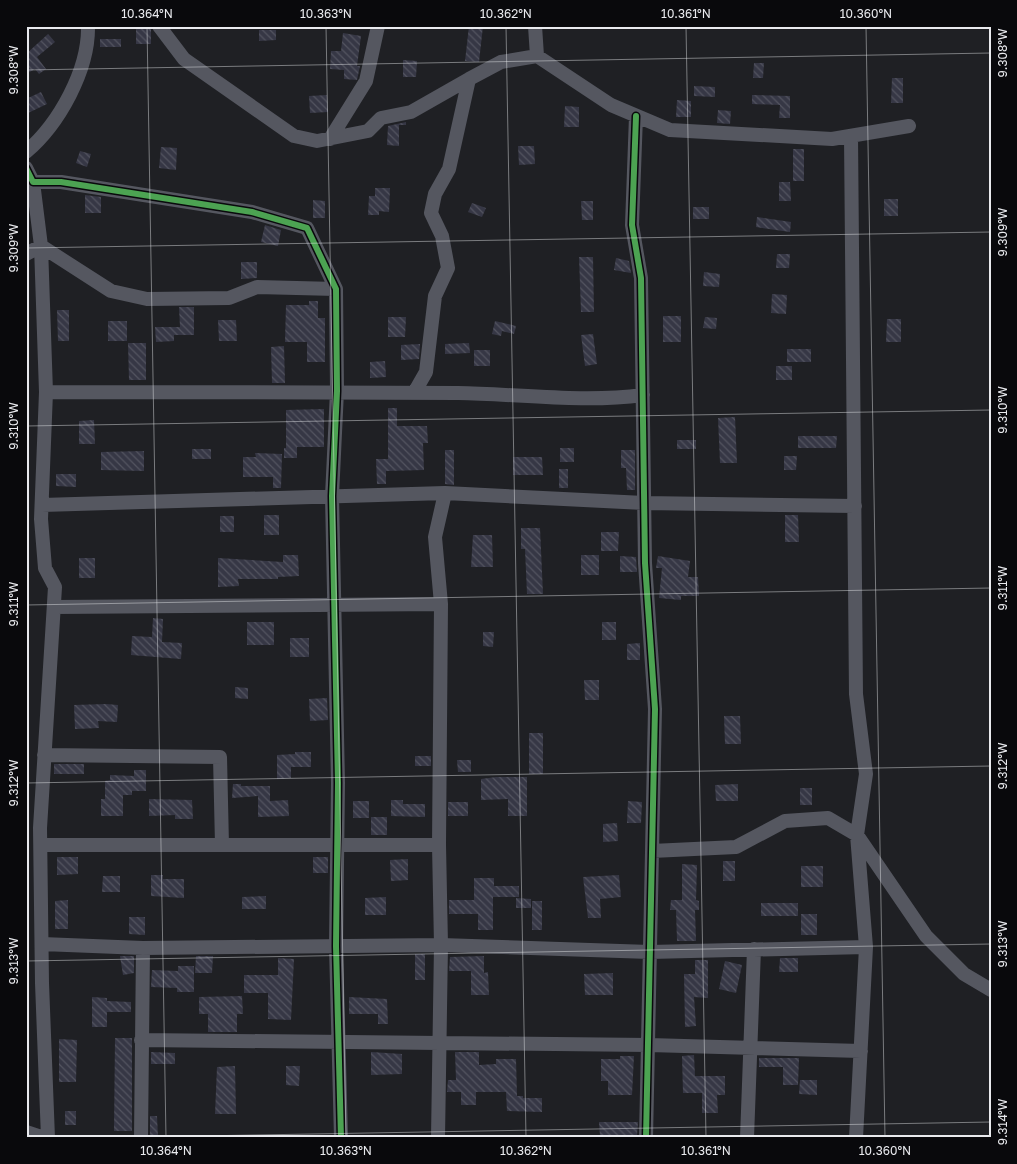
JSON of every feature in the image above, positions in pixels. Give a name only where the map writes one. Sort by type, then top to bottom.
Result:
[{"type":"street","points":[[26,152],[41,140],[79,78],[88,39],[88,26]]},
{"type":"street","points":[[159,26],[184,59],[274,124],[294,136],[317,141],[368,131],[381,118],[411,112],[501,62],[537,56],[611,105],[670,130],[832,139],[909,126]]},
{"type":"street","points":[[330,139],[366,81],[378,26]]},
{"type":"street","points":[[535,26],[537,56]]},
{"type":"street","points":[[414,393],[426,372],[435,296],[448,268],[442,236],[431,213],[436,194],[448,169],[469,79]]},
{"type":"street","points":[[636,116],[632,225],[641,278],[645,563],[655,709],[646,1138]]},
{"type":"street","points":[[851,136],[856,694],[866,774],[858,835],[866,947],[856,1138]]},
{"type":"street","points":[[26,168],[41,246],[46,392],[42,505],[45,568],[55,588],[40,845],[48,1138]]},
{"type":"street","points":[[30,183],[61,182],[252,212],[308,228],[336,289],[337,392],[332,496],[339,844],[336,946],[341,1138]]},
{"type":"street","points":[[26,254],[41,246]]},
{"type":"street","points":[[41,246],[110,291],[147,299],[229,298],[257,287],[336,289]]},
{"type":"street","points":[[46,392],[337,392],[487,394],[553,398],[643,395]]},
{"type":"street","points":[[42,505],[445,493],[644,503],[855,506]]},
{"type":"street","points":[[438,1138],[441,944],[439,845],[441,604],[435,537],[445,493]]},
{"type":"street","points":[[54,607],[441,604]]},
{"type":"street","points":[[44,755],[220,757],[222,844]]},
{"type":"street","points":[[652,851],[736,847],[785,821],[828,818],[858,835],[926,936],[964,974],[991,990]]},
{"type":"street","points":[[40,845],[439,845]]},
{"type":"street","points":[[42,944],[143,948],[441,944],[650,952],[866,947]]},
{"type":"street","points":[[141,1138],[143,948]]},
{"type":"street","points":[[747,1138],[754,949]]},
{"type":"street","points":[[141,1040],[648,1045],[861,1051]]},
{"type":"street","points":[[26,1132],[44,1138]]},
{"type":"building","points":[[469,26],[483,26],[479,62],[465,61]]},
{"type":"building","points":[[136,29],[151,29],[151,44],[136,44]]},
{"type":"building","points":[[259,30],[276,30],[276,40],[259,41]]},
{"type":"building","points":[[343,33],[361,36],[357,66],[360,66],[357,80],[344,79],[344,70],[330,69],[331,51],[341,51]]},
{"type":"building","points":[[48,34],[55,42],[37,57],[46,69],[39,74],[35,69],[26,74],[26,54]]},
{"type":"building","points":[[100,39],[121,39],[121,47],[100,47]]},
{"type":"building","points":[[403,60],[417,61],[416,77],[403,77]]},
{"type":"building","points":[[754,63],[764,63],[763,78],[753,78]]},
{"type":"building","points":[[892,78],[903,78],[903,103],[891,103]]},
{"type":"building","points":[[694,86],[715,87],[715,97],[694,96]]},
{"type":"building","points":[[41,92],[47,104],[26,114],[26,99]]},
{"type":"building","points":[[327,95],[328,112],[310,113],[309,96]]},
{"type":"building","points":[[752,95],[790,96],[790,118],[779,118],[780,105],[752,104]]},
{"type":"building","points":[[677,100],[691,101],[691,117],[676,117]]},
{"type":"building","points":[[565,106],[579,107],[579,127],[564,127]]},
{"type":"building","points":[[718,110],[731,111],[730,124],[717,123]]},
{"type":"building","points":[[406,122],[406,125],[399,125],[399,146],[387,145],[388,126]]},
{"type":"building","points":[[518,146],[534,146],[535,164],[519,165]]},
{"type":"building","points":[[161,147],[177,148],[176,170],[159,168]]},
{"type":"building","points":[[793,149],[804,149],[804,181],[793,181]]},
{"type":"building","points":[[80,151],[91,154],[87,167],[76,163]]},
{"type":"building","points":[[779,182],[790,182],[791,201],[779,201]]},
{"type":"building","points":[[375,188],[390,188],[389,212],[379,211],[379,215],[368,215],[369,196],[375,196]]},
{"type":"building","points":[[85,195],[101,197],[101,213],[85,213]]},
{"type":"building","points":[[884,199],[898,199],[898,216],[884,216]]},
{"type":"building","points":[[313,200],[325,201],[325,218],[313,218]]},
{"type":"building","points":[[581,201],[593,201],[593,220],[582,220]]},
{"type":"building","points":[[472,203],[486,208],[482,217],[468,212]]},
{"type":"building","points":[[693,207],[709,207],[709,219],[693,219]]},
{"type":"building","points":[[757,217],[791,222],[790,232],[756,227]]},
{"type":"building","points":[[265,225],[281,230],[278,246],[261,242]]},
{"type":"building","points":[[777,254],[790,254],[789,268],[776,268]]},
{"type":"building","points":[[579,257],[593,257],[594,312],[581,312]]},
{"type":"building","points":[[616,258],[629,261],[631,273],[614,270]]},
{"type":"building","points":[[241,262],[257,262],[257,278],[241,279]]},
{"type":"building","points":[[704,272],[720,274],[719,287],[703,286]]},
{"type":"building","points":[[772,294],[787,295],[786,314],[771,313]]},
{"type":"building","points":[[309,301],[318,301],[318,318],[325,318],[325,362],[307,362],[307,342],[285,342],[286,305],[309,305]]},
{"type":"building","points":[[179,307],[194,307],[194,335],[174,335],[174,341],[156,342],[155,327],[180,327]]},
{"type":"building","points":[[57,310],[69,310],[69,341],[58,341]]},
{"type":"building","points":[[663,316],[681,316],[681,342],[663,342]]},
{"type":"building","points":[[388,317],[406,317],[405,337],[388,337]]},
{"type":"building","points":[[705,317],[717,318],[716,329],[703,328]]},
{"type":"building","points":[[887,319],[901,319],[901,342],[886,342]]},
{"type":"building","points":[[218,320],[236,320],[237,341],[219,341]]},
{"type":"building","points":[[108,321],[127,321],[127,341],[108,341]]},
{"type":"building","points":[[495,321],[516,326],[514,334],[502,331],[501,336],[492,334]]},
{"type":"building","points":[[593,334],[597,364],[585,366],[581,335]]},
{"type":"building","points":[[128,343],[146,343],[146,380],[129,380]]},
{"type":"building","points":[[469,343],[470,353],[445,354],[445,344]]},
{"type":"building","points":[[420,344],[419,359],[401,360],[401,345]]},
{"type":"building","points":[[284,346],[285,383],[272,383],[271,347]]},
{"type":"building","points":[[787,349],[811,349],[811,362],[787,362]]},
{"type":"building","points":[[474,350],[490,350],[490,366],[474,366]]},
{"type":"building","points":[[385,361],[386,377],[370,378],[370,362]]},
{"type":"building","points":[[776,366],[792,366],[792,380],[776,380]]},
{"type":"building","points":[[388,408],[397,408],[397,426],[427,426],[428,443],[423,443],[424,470],[386,471],[386,484],[377,484],[376,459],[388,459]]},
{"type":"building","points":[[324,409],[324,447],[297,447],[297,458],[284,458],[284,448],[286,448],[286,410]]},
{"type":"building","points":[[735,417],[737,463],[720,463],[718,418]]},
{"type":"building","points":[[94,420],[95,444],[79,444],[79,421]]},
{"type":"building","points":[[798,436],[837,436],[836,448],[798,448]]},
{"type":"building","points":[[677,440],[696,440],[696,449],[677,449]]},
{"type":"building","points":[[560,448],[574,448],[574,462],[560,462]]},
{"type":"building","points":[[192,449],[211,449],[211,459],[192,459]]},
{"type":"building","points":[[445,450],[454,450],[454,485],[445,484]]},
{"type":"building","points":[[621,450],[635,450],[635,490],[627,490],[626,468],[621,468]]},
{"type":"building","points":[[144,451],[144,471],[101,470],[101,452]]},
{"type":"building","points":[[255,453],[282,454],[281,488],[273,488],[273,477],[243,477],[243,457],[256,457]]},
{"type":"building","points":[[784,456],[797,456],[796,470],[784,470]]},
{"type":"building","points":[[513,457],[542,457],[543,475],[513,475]]},
{"type":"building","points":[[559,469],[568,469],[568,488],[559,488]]},
{"type":"building","points":[[56,474],[76,474],[76,487],[56,486]]},
{"type":"building","points":[[264,515],[279,515],[279,535],[264,535]]},
{"type":"building","points":[[785,515],[798,515],[799,542],[785,542]]},
{"type":"building","points":[[220,516],[234,516],[234,532],[220,532]]},
{"type":"building","points":[[521,528],[540,528],[543,594],[527,594],[525,549],[521,549]]},
{"type":"building","points":[[601,532],[619,532],[618,551],[601,551]]},
{"type":"building","points":[[473,535],[492,535],[493,567],[471,567]]},
{"type":"building","points":[[283,555],[298,555],[299,576],[278,577],[278,579],[238,579],[239,586],[218,587],[218,558],[283,562]]},
{"type":"building","points":[[581,555],[599,555],[599,575],[581,575]]},
{"type":"building","points":[[620,556],[636,557],[637,572],[620,572]]},
{"type":"building","points":[[658,556],[690,561],[688,577],[698,577],[699,596],[681,596],[681,600],[659,598],[662,568],[656,568]]},
{"type":"building","points":[[79,558],[95,558],[95,578],[79,578]]},
{"type":"building","points":[[153,618],[163,619],[162,642],[182,643],[181,659],[131,655],[132,636],[152,637]]},
{"type":"building","points":[[247,622],[274,622],[274,645],[247,645]]},
{"type":"building","points":[[602,622],[616,622],[616,640],[602,640]]},
{"type":"building","points":[[483,632],[494,632],[493,647],[483,646]]},
{"type":"building","points":[[290,638],[309,638],[309,657],[290,657]]},
{"type":"building","points":[[640,643],[640,660],[627,660],[627,644]]},
{"type":"building","points":[[584,680],[599,680],[599,700],[585,700]]},
{"type":"building","points":[[235,687],[248,688],[248,699],[235,698]]},
{"type":"building","points":[[327,698],[328,720],[310,721],[309,699]]},
{"type":"building","points":[[74,705],[118,705],[117,722],[98,721],[99,728],[75,729]]},
{"type":"building","points":[[724,716],[740,716],[741,744],[725,744]]},
{"type":"building","points":[[529,733],[543,733],[543,774],[529,774]]},
{"type":"building","points":[[295,752],[311,752],[311,767],[291,767],[291,778],[277,779],[277,755],[295,754]]},
{"type":"building","points":[[415,756],[431,756],[431,766],[415,766]]},
{"type":"building","points":[[457,760],[471,760],[471,772],[458,772]]},
{"type":"building","points":[[54,764],[84,764],[84,774],[54,774]]},
{"type":"building","points":[[134,770],[146,770],[146,791],[132,791],[132,795],[123,795],[123,816],[101,816],[101,799],[105,799],[105,781],[110,780],[110,775],[134,776]]},
{"type":"building","points":[[527,777],[527,816],[508,816],[508,799],[481,800],[481,779]]},
{"type":"building","points":[[233,784],[241,784],[241,786],[270,786],[270,801],[288,800],[289,816],[258,817],[258,796],[232,798]]},
{"type":"building","points":[[738,784],[738,801],[716,801],[715,785]]},
{"type":"building","points":[[800,788],[812,788],[812,805],[800,805]]},
{"type":"building","points":[[149,799],[192,800],[193,819],[175,819],[175,815],[149,816]]},
{"type":"building","points":[[391,800],[403,800],[403,804],[425,804],[425,817],[391,816]]},
{"type":"building","points":[[353,801],[369,801],[369,818],[353,818]]},
{"type":"building","points":[[628,801],[642,802],[641,823],[627,823]]},
{"type":"building","points":[[448,802],[468,802],[468,816],[448,816]]},
{"type":"building","points":[[371,817],[387,817],[387,835],[371,835]]},
{"type":"building","points":[[617,823],[618,841],[603,842],[603,824]]},
{"type":"building","points":[[57,857],[78,857],[78,874],[57,875]]},
{"type":"building","points":[[313,857],[328,857],[328,873],[313,873]]},
{"type":"building","points":[[408,859],[408,880],[391,881],[390,860]]},
{"type":"building","points":[[723,861],[735,861],[735,881],[723,881]]},
{"type":"building","points":[[682,864],[697,865],[696,900],[699,901],[699,910],[695,910],[696,941],[677,941],[676,910],[670,910],[671,900],[682,900]]},
{"type":"building","points":[[801,866],[823,866],[823,887],[801,887]]},
{"type":"building","points":[[151,875],[163,875],[163,879],[184,879],[184,898],[151,896]]},
{"type":"building","points":[[619,875],[621,897],[600,899],[601,918],[588,918],[583,877]]},
{"type":"building","points":[[103,876],[120,876],[120,892],[102,892]]},
{"type":"building","points":[[474,878],[494,878],[494,886],[519,886],[519,897],[493,897],[493,930],[478,930],[478,914],[449,914],[449,900],[474,900]]},
{"type":"building","points":[[266,896],[266,909],[242,909],[242,897]]},
{"type":"building","points":[[386,897],[386,915],[365,915],[365,898]]},
{"type":"building","points":[[516,898],[531,899],[531,908],[516,908]]},
{"type":"building","points":[[68,900],[68,929],[55,929],[55,901]]},
{"type":"building","points":[[532,901],[542,901],[542,930],[532,930]]},
{"type":"building","points":[[761,903],[798,903],[798,916],[761,916]]},
{"type":"building","points":[[801,914],[817,914],[817,935],[801,935]]},
{"type":"building","points":[[129,917],[145,917],[145,935],[129,934]]},
{"type":"building","points":[[415,954],[425,954],[425,980],[415,980]]},
{"type":"building","points":[[120,956],[134,956],[134,973],[123,975]]},
{"type":"building","points":[[196,956],[213,956],[212,973],[195,973]]},
{"type":"building","points":[[484,956],[484,973],[488,972],[489,995],[471,995],[471,971],[449,971],[450,957]]},
{"type":"building","points":[[278,958],[294,959],[291,1020],[268,1019],[268,993],[244,993],[244,975],[278,975]]},
{"type":"building","points":[[780,958],[798,958],[798,972],[779,972]]},
{"type":"building","points":[[695,960],[708,960],[708,998],[694,997],[696,1026],[685,1027],[684,974],[695,974]]},
{"type":"building","points":[[725,961],[742,965],[736,993],[719,989]]},
{"type":"building","points":[[178,966],[194,966],[194,992],[177,992],[177,988],[151,987],[152,970],[178,971]]},
{"type":"building","points":[[613,973],[613,995],[585,995],[584,974]]},
{"type":"building","points":[[242,996],[243,1014],[237,1014],[237,1032],[208,1032],[208,1014],[199,1014],[199,997]]},
{"type":"building","points":[[92,997],[107,998],[107,1001],[131,1002],[131,1012],[107,1012],[107,1027],[92,1027]]},
{"type":"building","points":[[349,997],[387,999],[388,1024],[378,1024],[378,1014],[349,1014]]},
{"type":"building","points":[[115,1038],[132,1038],[132,1131],[114,1131]]},
{"type":"building","points":[[59,1039],[77,1040],[76,1082],[59,1082]]},
{"type":"building","points":[[151,1052],[175,1053],[175,1064],[151,1064]]},
{"type":"building","points":[[371,1052],[402,1054],[402,1074],[371,1075]]},
{"type":"building","points":[[455,1052],[479,1052],[479,1065],[496,1064],[496,1059],[516,1059],[517,1096],[523,1096],[523,1098],[542,1098],[542,1112],[507,1111],[506,1092],[476,1092],[476,1105],[461,1105],[461,1092],[447,1092],[448,1080],[456,1080]]},
{"type":"building","points":[[694,1055],[695,1076],[725,1076],[725,1095],[717,1095],[718,1113],[702,1113],[702,1093],[683,1093],[682,1056]]},
{"type":"building","points":[[620,1056],[634,1056],[632,1095],[608,1095],[608,1081],[601,1081],[601,1059],[620,1059]]},
{"type":"building","points":[[759,1058],[799,1058],[798,1085],[783,1085],[783,1067],[759,1067]]},
{"type":"building","points":[[235,1066],[236,1114],[215,1114],[217,1067]]},
{"type":"building","points":[[286,1066],[300,1066],[299,1086],[286,1085]]},
{"type":"building","points":[[800,1080],[817,1080],[817,1095],[799,1094]]},
{"type":"building","points":[[65,1111],[76,1111],[76,1125],[65,1125]]},
{"type":"building","points":[[150,1116],[157,1116],[158,1137],[150,1137]]},
{"type":"building","points":[[599,1122],[638,1122],[637,1135],[600,1136]]},
{"type":"cycle path","points":[[636,116],[632,225],[641,278],[645,563],[655,709],[646,1138]]},
{"type":"cycle path","points":[[26,168],[33,182],[61,182],[252,212],[307,228],[336,289],[337,391],[332,496],[338,783],[336,946],[341,1138]]}]
